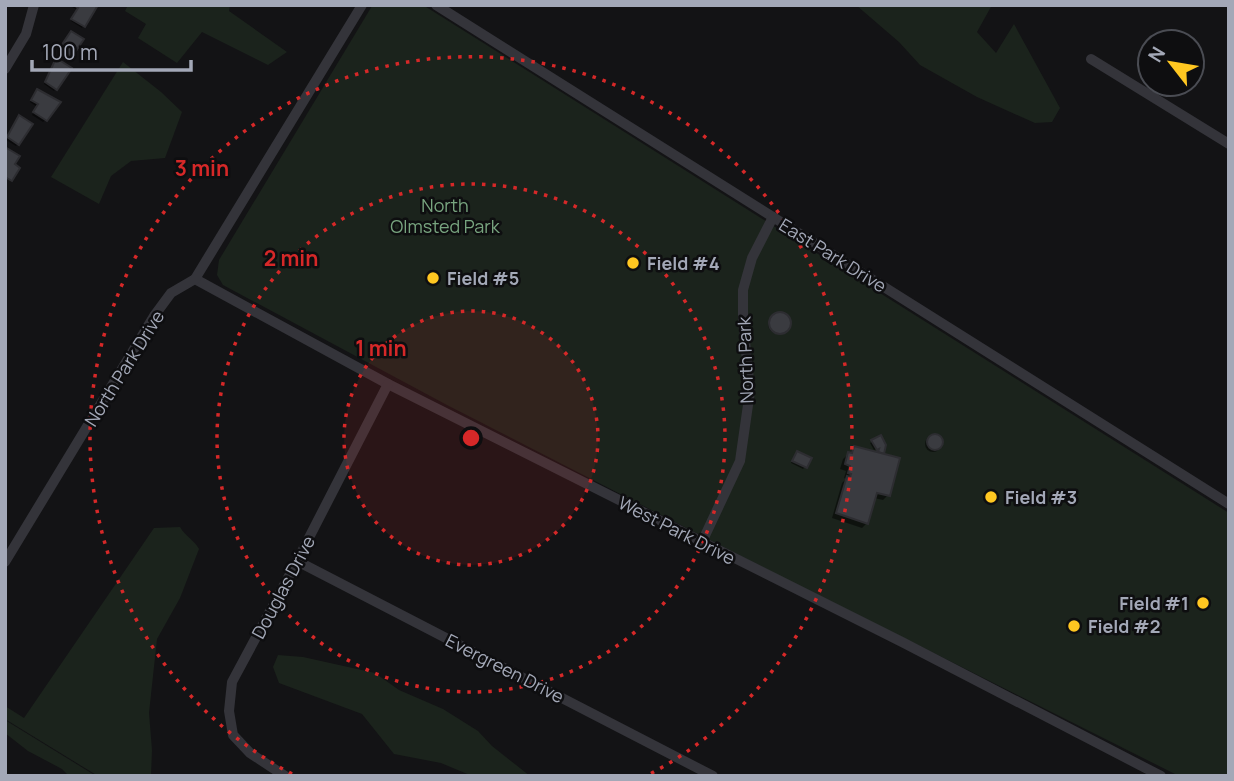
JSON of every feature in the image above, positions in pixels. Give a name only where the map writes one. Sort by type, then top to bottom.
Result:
[{"type":"street","points":[[5,69],[26,34],[34,5]]},
{"type":"street","name":"North Park Drive","points":[[5,562],[154,316],[171,293],[195,279],[362,5]]},
{"type":"street","name":"East Park Drive","points":[[436,5],[1229,504]]},
{"type":"street","points":[[1091,59],[1229,144]]},
{"type":"street","name":"North Park","points":[[702,542],[740,461],[750,391],[743,321],[743,290],[752,258],[773,217]]},
{"type":"street","name":"West Park Drive","points":[[195,279],[388,384],[1161,776]]},
{"type":"street","name":"Douglas Drive","points":[[285,776],[250,753],[233,735],[229,711],[232,682],[298,561],[388,384]]},
{"type":"street","name":"Evergreen Drive","points":[[298,561],[713,776]]},
{"type":"green space","points":[[128,5],[230,5],[229,11],[287,52],[268,65],[202,32],[177,63],[138,38],[146,24],[125,11]]},
{"type":"green space","name":"North Olmsted Park","points":[[423,5],[1229,513],[1229,776],[1179,776],[776,574],[447,405],[223,285],[217,275],[219,260],[372,6]]},
{"type":"green space","points":[[856,5],[992,5],[977,32],[996,53],[1014,24],[1060,108],[1052,122],[1035,123],[977,97],[920,65],[899,42]]},
{"type":"green space","points":[[123,62],[182,112],[165,158],[131,161],[111,176],[99,204],[51,177]]},
{"type":"green space","points":[[180,527],[199,549],[180,598],[157,639],[149,713],[151,776],[98,776],[5,719],[5,706],[24,718],[154,528]]},
{"type":"green space","points":[[278,655],[303,657],[375,673],[399,690],[443,709],[478,731],[492,746],[530,776],[472,776],[441,763],[394,754],[362,714],[279,683],[273,667]]},
{"type":"green space","points":[[5,720],[96,776],[69,776],[62,769],[28,751],[5,733]]},
{"type":"building","points":[[74,5],[98,5],[85,27],[71,19],[78,8]]},
{"type":"building","points":[[71,31],[84,39],[72,57],[59,49]]},
{"type":"building","points":[[56,58],[72,68],[57,90],[45,82]]},
{"type":"building","points":[[37,89],[61,102],[47,121],[33,112],[38,104],[31,100]]},
{"type":"building","points":[[19,115],[33,124],[19,145],[7,137]]},
{"type":"building","points":[[5,147],[20,156],[15,164],[20,168],[12,181],[5,177]]},
{"type":"building","points":[[780,312],[788,315],[791,323],[788,331],[780,334],[772,331],[769,323],[772,315]]},
{"type":"building","points":[[932,434],[938,434],[943,442],[941,448],[932,450],[927,445],[927,439]]},
{"type":"building","points":[[881,435],[886,445],[884,454],[878,452],[879,449],[877,450],[871,440]]},
{"type":"building","points":[[854,446],[900,458],[890,496],[877,493],[868,524],[836,513],[847,476],[850,477],[851,474],[848,473],[850,466],[845,464],[848,452],[852,453]]},
{"type":"building","points":[[797,451],[812,458],[807,468],[792,461]]},
{"type":"place","name":"Field #4","points":[[633,263]]},
{"type":"place","name":"Field #5","points":[[433,278]]},
{"type":"place","name":"Field #3","points":[[991,497]]},
{"type":"place","name":"Field #1","points":[[1203,603]]},
{"type":"place","name":"Field #2","points":[[1074,626]]}]
